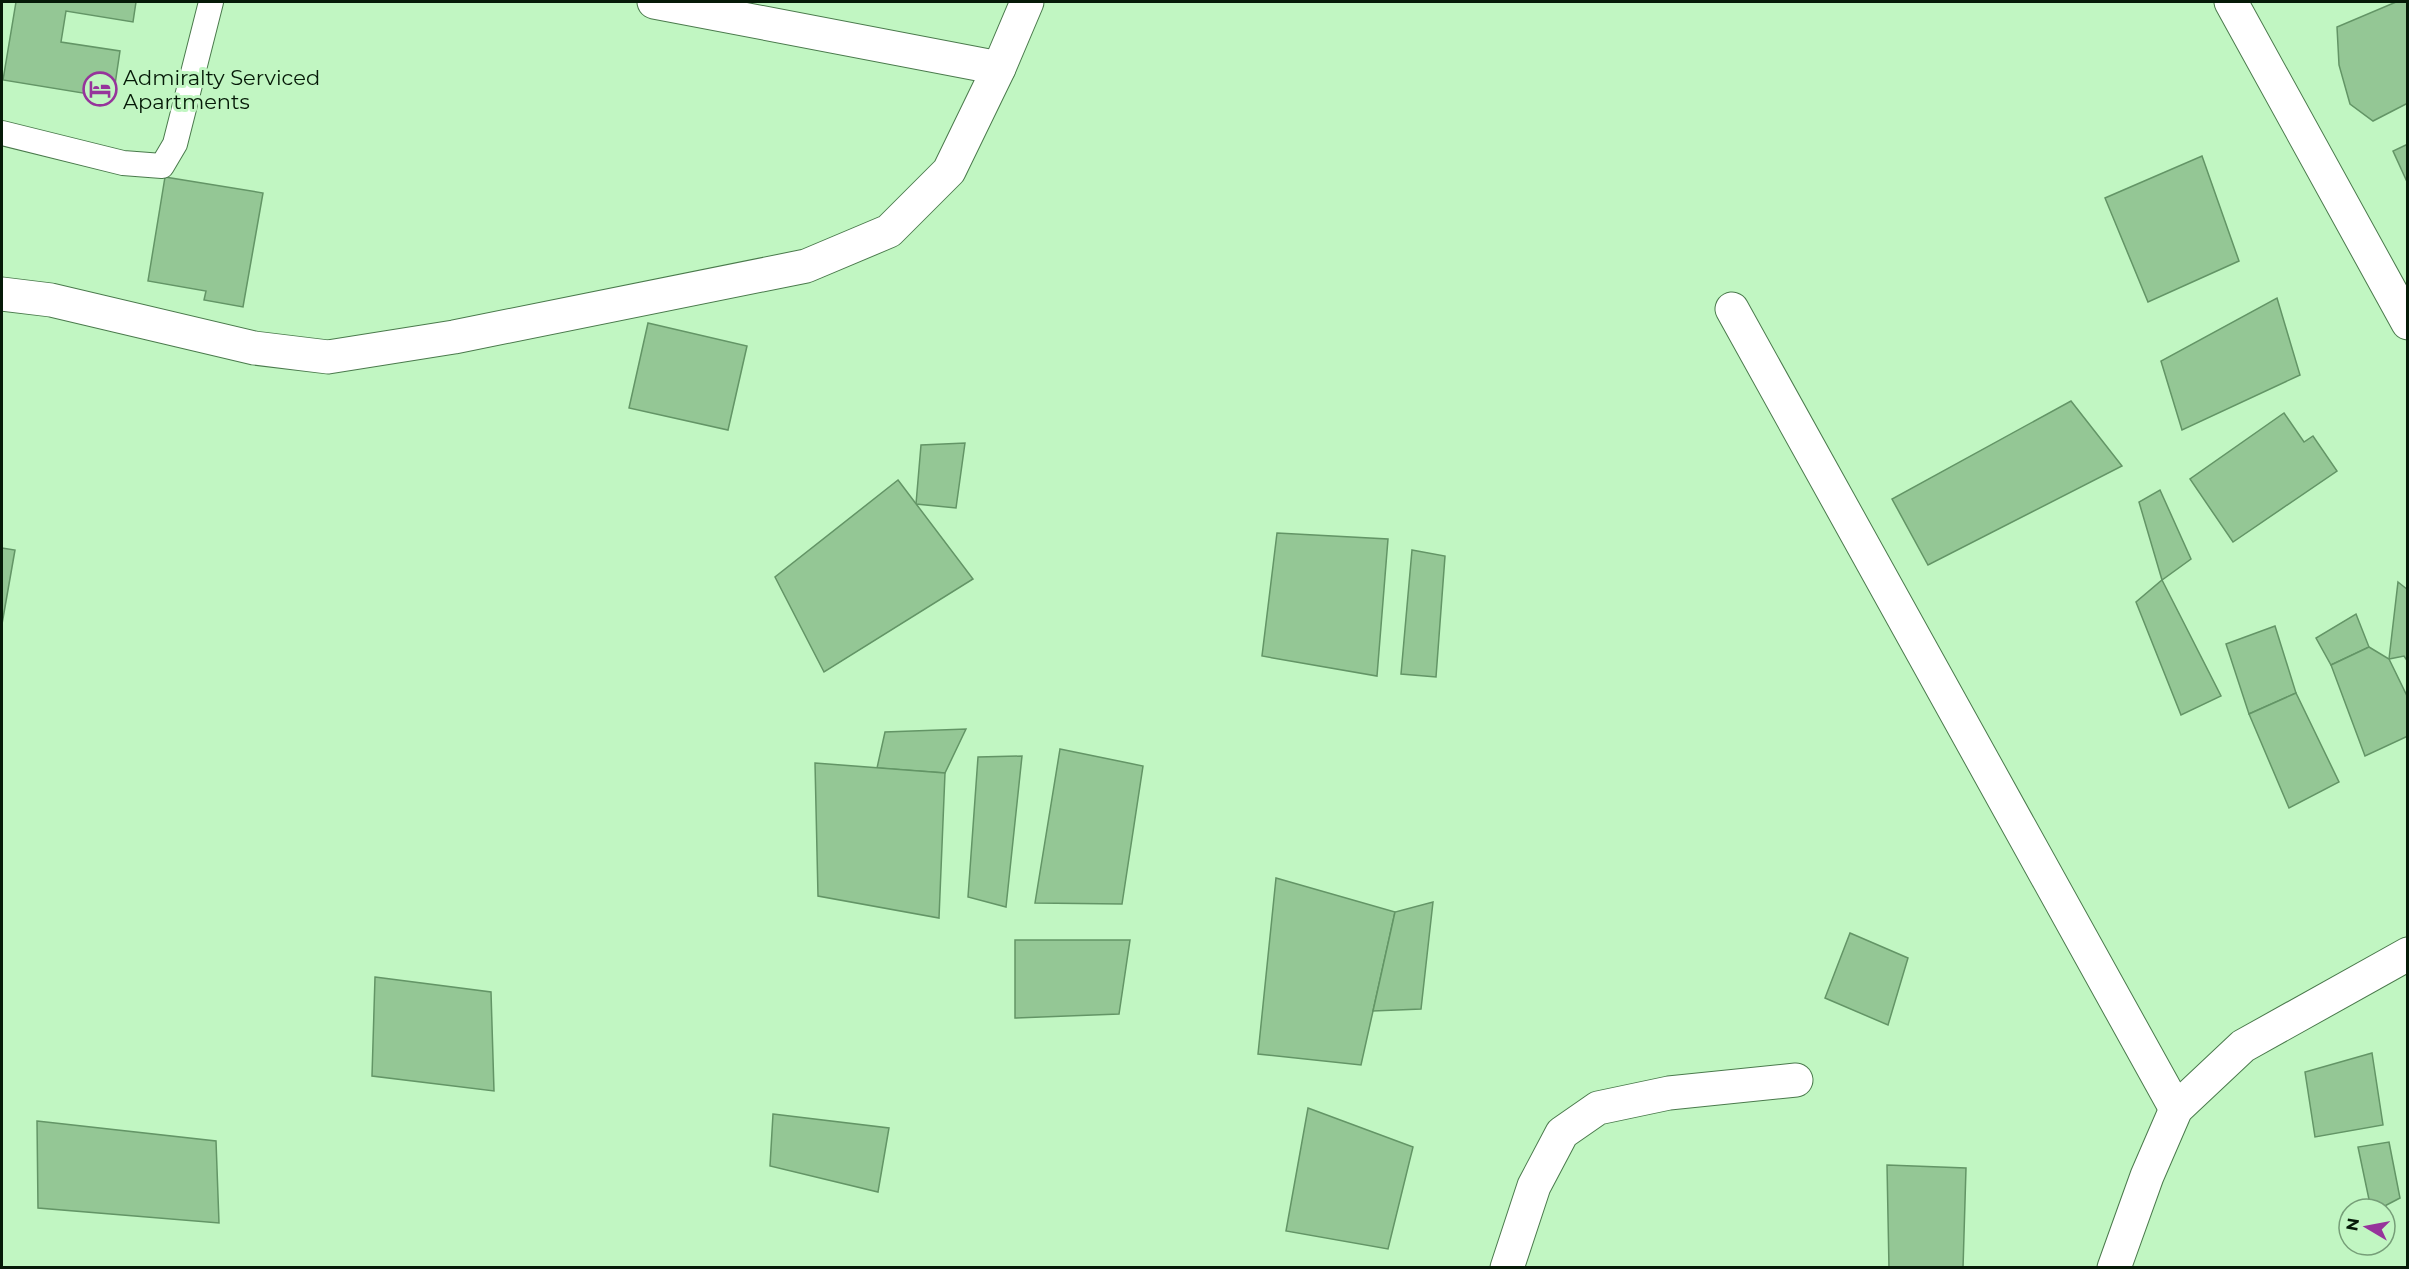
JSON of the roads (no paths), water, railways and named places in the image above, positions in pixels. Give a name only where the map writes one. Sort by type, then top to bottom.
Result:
[{"type":"street","points":[[654,2],[999,68]]},
{"type":"street","points":[[2,294],[51,300],[254,348],[328,357],[454,338],[806,266],[889,231],[950,171],[999,68],[1027,2]]},
{"type":"street","points":[[2231,2],[2408,323]]},
{"type":"street","points":[[1732,309],[2176,1109]]},
{"type":"street","points":[[2114,1268],[2176,1109],[2243,1046],[2408,954]]},
{"type":"street","points":[[1507,1268],[1534,1186],[1562,1133],[1598,1108],[1669,1093],[1796,1080]]},
{"type":"lane","points":[[2,133],[123,162],[162,166],[175,144],[211,2]]},
{"type":"place","name":"Admiralty Serviced Apartments","points":[[100,89]]}]
